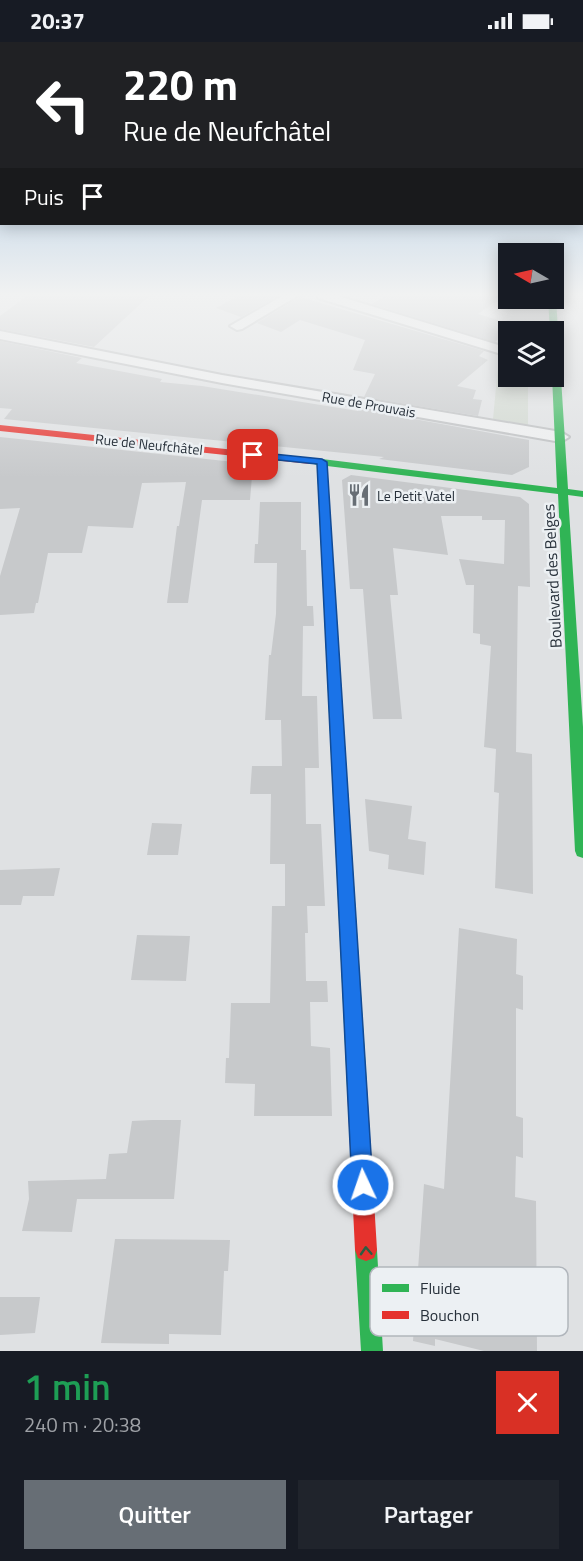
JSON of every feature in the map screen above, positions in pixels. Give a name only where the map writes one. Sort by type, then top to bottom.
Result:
[{"type":"main road","name":"Boulevard des Belges","points":[[557,387],[583,851]]},
{"type":"main road","name":"Rue de Neufchâtel","points":[[0,428],[322,462],[583,494]]},
{"type":"main road","points":[[322,462],[370,1315]]},
{"type":"main road","points":[[371,1336],[372,1351]]},
{"type":"street","name":"Rue de Prouvais","points":[[106,356],[222,379],[561,437]]},
{"type":"shaded area","points":[[498,367],[498,387],[528,387],[528,425],[493,419]]},
{"type":"building","points":[[0,356],[73,356],[82,358],[76,363],[162,379],[160,382],[202,386],[358,411],[359,409],[529,440],[529,467],[512,475],[379,459],[384,457],[4,419],[12,409],[0,408]]},
{"type":"building","points":[[359,356],[479,356],[488,360],[457,386],[476,390],[473,399],[482,400],[478,416],[364,397],[375,374],[353,370]]},
{"type":"building","points":[[0,437],[253,464],[250,500],[202,500],[188,603],[167,603],[177,526],[179,526],[186,482],[142,483],[133,528],[88,526],[82,553],[48,553],[34,613],[0,615],[0,576],[20,508],[0,509]]},
{"type":"building","points":[[351,475],[520,497],[529,504],[530,587],[518,586],[516,752],[532,754],[533,894],[495,888],[499,793],[494,792],[496,749],[484,747],[491,646],[480,644],[480,634],[473,633],[474,585],[466,585],[459,559],[504,564],[505,520],[482,520],[482,516],[441,516],[448,555],[393,548],[398,595],[390,595],[402,719],[373,719],[363,589],[350,589],[342,480]]},
{"type":"building","points":[[260,502],[301,502],[301,550],[306,550],[307,606],[313,606],[314,626],[303,626],[302,696],[317,696],[319,768],[305,768],[306,824],[321,824],[325,906],[307,906],[306,981],[327,981],[328,1002],[310,1002],[311,1046],[330,1048],[332,1116],[254,1116],[255,1084],[225,1083],[226,1058],[229,1058],[231,1003],[270,1003],[272,906],[285,906],[285,864],[270,864],[271,794],[250,794],[252,766],[282,766],[281,720],[265,720],[269,655],[271,655],[276,614],[277,563],[254,563],[255,544],[258,544]]},
{"type":"building","points":[[365,799],[412,806],[408,839],[426,842],[424,875],[388,869],[389,855],[369,851]]},
{"type":"building","points":[[152,823],[182,824],[178,855],[147,855]]},
{"type":"building","points":[[60,868],[54,896],[23,896],[21,905],[0,905],[0,870]]},
{"type":"building","points":[[459,928],[517,939],[516,974],[523,976],[523,1010],[516,1008],[516,1116],[523,1118],[523,1158],[516,1156],[515,1197],[536,1201],[536,1267],[418,1267],[424,1184],[444,1189]]},
{"type":"building","points":[[137,935],[190,936],[186,981],[131,980]]},
{"type":"building","points":[[181,1120],[174,1199],[77,1199],[72,1232],[22,1231],[29,1199],[28,1181],[106,1179],[109,1154],[127,1153],[132,1121]]},
{"type":"building","points":[[115,1239],[230,1240],[228,1271],[224,1271],[221,1335],[169,1334],[169,1344],[101,1343]]},
{"type":"building","points":[[0,1297],[40,1297],[35,1333],[0,1335]]},
{"type":"building","points":[[413,1336],[537,1336],[537,1351],[484,1351],[435,1339],[435,1346],[413,1341]]},
{"type":"traffic: fast","points":[[555,356],[583,851]]},
{"type":"traffic: fast","points":[[310,461],[583,494]]},
{"type":"traffic: fast","points":[[322,462],[357,1087]]},
{"type":"traffic: fast","points":[[366,1250],[370,1317]]},
{"type":"traffic: fast","points":[[371,1336],[372,1351]]},
{"type":"traffic: jam","points":[[0,428],[310,461]]},
{"type":"traffic: jam","points":[[357,1087],[366,1250]]},
{"type":"place","name":"Le Petit Vatel","points":[[359,495]]},
{"type":"route","points":[[253,455],[322,462],[363,1185]]}]
